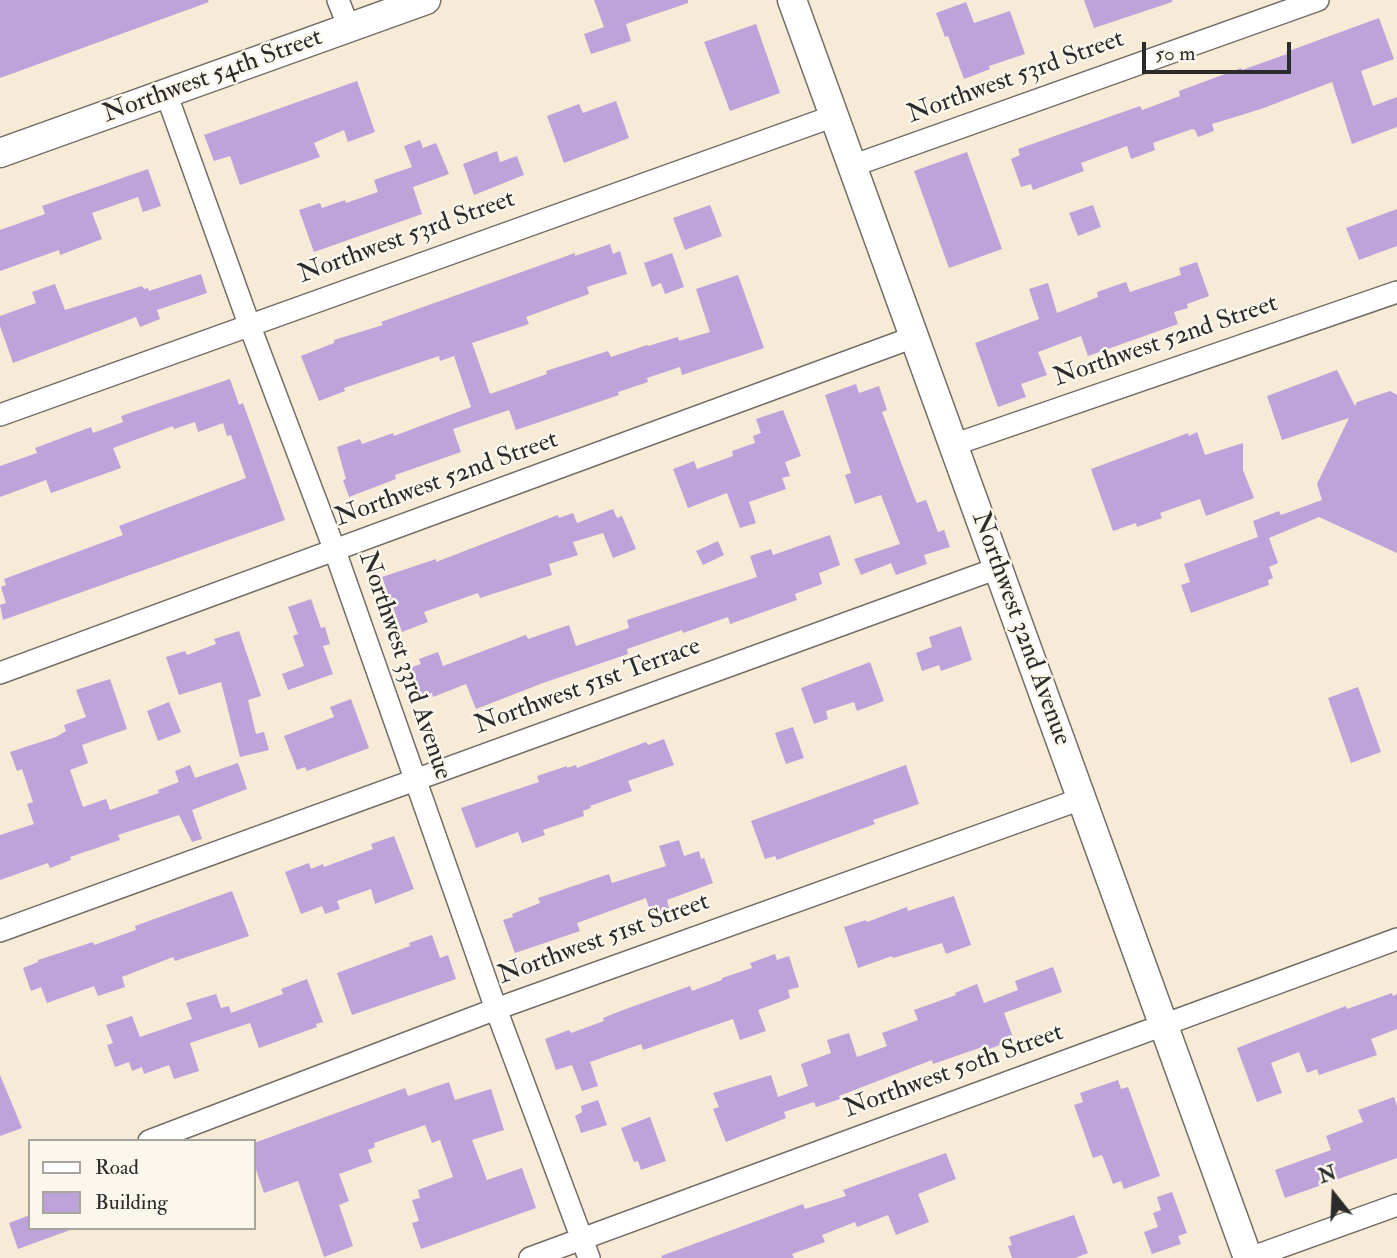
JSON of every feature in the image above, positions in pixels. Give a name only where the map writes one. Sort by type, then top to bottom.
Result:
[{"type":"main road","name":"Northwest 54th Street","points":[[0,153],[426,0]]},
{"type":"main road","name":"Northwest 32nd Avenue","points":[[792,0],[1249,1258]]},
{"type":"street","points":[[338,0],[349,28]]},
{"type":"street","name":"Northwest 53rd Street","points":[[852,166],[1318,0]]},
{"type":"street","name":"Northwest 33rd Avenue","points":[[166,93],[335,551],[496,1009],[585,1249]]},
{"type":"street","name":"Northwest 53rd Street","points":[[0,415],[834,116]]},
{"type":"street","name":"Northwest 52nd Street","points":[[953,445],[1397,292]]},
{"type":"street","name":"Northwest 52nd Street","points":[[0,673],[914,337]]},
{"type":"street","name":"Northwest 51st Terrace","points":[[0,931],[998,568]]},
{"type":"street","name":"Northwest 51st Street","points":[[154,1139],[496,1009],[1081,799]]},
{"type":"street","name":"Northwest 50th Street","points":[[530,1258],[585,1249],[1164,1025],[1397,939]]},
{"type":"street","points":[[1249,1258],[1397,1205]]},
{"type":"building","points":[[0,0],[208,0],[209,2],[0,78]]},
{"type":"building","points":[[594,0],[688,0],[688,3],[626,24],[631,41],[591,54],[584,34],[604,27]]},
{"type":"building","points":[[1084,0],[1172,0],[1172,2],[1094,28]]},
{"type":"building","points":[[966,2],[974,23],[1010,11],[1025,54],[989,66],[990,69],[964,79],[936,13]]},
{"type":"building","points":[[1379,18],[1394,59],[1361,71],[1373,106],[1397,97],[1397,127],[1352,144],[1332,82],[1212,124],[1214,131],[1198,137],[1192,129],[1153,143],[1155,150],[1131,159],[1127,146],[1081,163],[1084,171],[1033,190],[1031,184],[1021,187],[1011,159],[1020,155],[1018,149],[1140,106],[1142,110],[1180,96],[1179,91],[1287,54],[1286,52]]},
{"type":"building","points":[[756,24],[780,93],[730,111],[704,42]]},
{"type":"building","points":[[357,81],[375,132],[348,142],[344,130],[314,143],[320,157],[240,185],[230,156],[214,161],[204,135]]},
{"type":"building","points":[[616,101],[629,138],[564,163],[547,116],[579,104],[583,113]]},
{"type":"building","points":[[420,140],[423,148],[436,143],[449,174],[413,187],[422,214],[314,252],[299,210],[320,203],[322,208],[345,200],[346,203],[378,192],[374,180],[412,167],[404,146]]},
{"type":"building","points":[[497,151],[500,162],[517,156],[524,175],[474,195],[463,164]]},
{"type":"building","points":[[967,152],[1002,249],[949,268],[914,171]]},
{"type":"building","points":[[148,169],[161,206],[143,212],[138,197],[92,213],[102,239],[60,255],[59,250],[0,271],[0,230],[45,214],[42,206]]},
{"type":"building","points":[[710,205],[722,236],[685,250],[673,218]]},
{"type":"building","points":[[1093,205],[1101,227],[1078,236],[1069,213]]},
{"type":"building","points":[[1397,209],[1397,246],[1359,260],[1346,228]]},
{"type":"building","points":[[610,244],[613,254],[620,251],[627,274],[587,287],[589,294],[526,317],[529,324],[472,343],[490,394],[547,374],[546,371],[608,351],[611,357],[678,337],[679,341],[710,332],[696,289],[738,275],[764,348],[682,375],[680,367],[647,378],[648,382],[618,392],[619,395],[516,430],[509,410],[453,429],[461,452],[395,475],[396,479],[349,497],[337,447],[360,439],[362,444],[393,433],[394,436],[471,407],[454,356],[440,361],[439,356],[344,388],[345,391],[319,401],[301,356],[334,343],[334,340],[383,325],[381,322],[575,253],[575,256]]},
{"type":"building","points":[[672,253],[684,287],[665,294],[661,283],[652,287],[644,263]]},
{"type":"building","points":[[1197,262],[1209,296],[1187,304],[1188,308],[1174,312],[1178,324],[1088,356],[1081,336],[1038,352],[1047,375],[1021,384],[1026,397],[998,407],[975,343],[1039,319],[1029,289],[1048,283],[1057,313],[1098,297],[1097,292],[1126,282],[1130,292],[1181,275],[1179,268]]},
{"type":"building","points":[[201,274],[207,293],[157,310],[160,319],[140,327],[136,317],[13,363],[0,326],[0,316],[36,303],[32,292],[55,284],[65,310],[142,286],[149,291]]},
{"type":"building","points":[[1337,370],[1355,406],[1357,402],[1390,391],[1397,395],[1397,553],[1319,517],[1269,538],[1278,563],[1269,567],[1273,578],[1268,580],[1269,585],[1191,613],[1181,585],[1190,582],[1184,564],[1258,537],[1253,521],[1279,511],[1281,515],[1322,500],[1317,484],[1349,418],[1282,440],[1267,396]]},
{"type":"building","points":[[230,379],[239,405],[243,403],[285,520],[3,620],[0,605],[6,603],[1,587],[6,585],[4,579],[123,535],[119,526],[246,478],[231,435],[227,436],[223,423],[198,432],[195,422],[174,429],[173,426],[113,448],[121,468],[51,493],[46,480],[0,497],[0,466],[37,453],[35,448],[91,427],[93,433],[123,422],[121,416]]},
{"type":"building","points":[[856,384],[859,393],[879,386],[887,410],[882,412],[915,499],[917,503],[926,500],[938,532],[944,530],[950,547],[924,555],[927,564],[896,575],[891,563],[861,575],[854,559],[900,544],[881,495],[855,504],[845,475],[851,473],[825,395]]},
{"type":"building","points":[[783,410],[801,456],[785,462],[790,476],[782,478],[786,489],[749,502],[756,523],[740,528],[727,493],[688,508],[673,469],[694,461],[697,469],[733,456],[732,451],[755,443],[753,436],[761,433],[756,419]]},
{"type":"building","points":[[1197,432],[1205,455],[1243,443],[1243,470],[1254,498],[1206,516],[1200,499],[1160,513],[1162,518],[1137,527],[1136,523],[1113,531],[1091,469]]},
{"type":"building","points":[[613,509],[617,518],[622,516],[636,549],[613,558],[603,533],[573,542],[578,555],[549,564],[552,575],[480,598],[478,593],[424,612],[428,622],[402,632],[382,577],[436,559],[436,562],[558,515],[559,518],[573,513],[577,523]]},
{"type":"building","points":[[830,535],[840,565],[819,573],[822,584],[795,594],[797,600],[730,624],[728,617],[683,633],[682,630],[627,649],[628,654],[476,709],[466,684],[433,697],[432,693],[419,697],[409,668],[421,664],[419,659],[438,652],[443,666],[526,635],[528,639],[569,625],[576,646],[629,628],[627,620],[757,577],[750,556],[771,549],[773,555]]},
{"type":"building","points":[[718,541],[724,555],[703,565],[696,551]]},
{"type":"building","points":[[311,599],[330,644],[323,646],[333,674],[288,690],[282,674],[304,666],[293,636],[298,634],[288,607]]},
{"type":"building","points":[[961,626],[972,660],[941,671],[939,665],[922,671],[916,653],[932,647],[929,637]]},
{"type":"building","points":[[239,631],[261,696],[248,700],[256,734],[264,732],[269,750],[240,757],[221,682],[179,695],[166,657],[185,651],[187,655],[216,644],[214,639]]},
{"type":"building","points":[[870,662],[884,701],[857,711],[854,702],[826,711],[828,719],[814,724],[801,688]]},
{"type":"building","points":[[110,679],[127,729],[82,745],[88,763],[70,770],[83,807],[106,799],[110,810],[159,793],[158,790],[179,782],[175,771],[190,765],[195,778],[238,763],[247,789],[192,810],[202,839],[192,842],[179,815],[118,835],[120,840],[70,857],[71,860],[50,868],[48,863],[0,880],[0,835],[34,824],[27,804],[33,802],[22,769],[17,771],[10,752],[56,737],[66,731],[64,725],[86,717],[76,690]]},
{"type":"building","points":[[1358,687],[1381,752],[1351,763],[1328,698]]},
{"type":"building","points":[[351,699],[369,748],[307,771],[305,767],[297,770],[284,736],[334,717],[330,707]]},
{"type":"building","points":[[169,702],[181,732],[158,741],[147,711]]},
{"type":"building","points":[[793,727],[804,758],[786,764],[775,733]]},
{"type":"building","points":[[664,739],[674,765],[628,781],[632,791],[590,806],[591,808],[583,811],[584,816],[543,830],[545,835],[522,843],[518,832],[476,848],[461,808],[539,782],[537,776],[567,766],[576,765],[577,768],[646,742],[648,745]]},
{"type":"building","points":[[906,765],[919,804],[873,820],[875,824],[777,860],[775,856],[765,859],[751,821]]},
{"type":"building","points":[[394,836],[414,889],[375,904],[371,889],[337,901],[340,909],[325,914],[322,906],[301,914],[285,872],[309,863],[311,869],[323,864],[324,867],[373,849],[371,844]]},
{"type":"building","points":[[679,840],[684,856],[699,851],[713,883],[667,900],[669,908],[651,914],[646,898],[577,923],[580,931],[515,953],[503,920],[540,903],[538,898],[609,874],[612,883],[666,866],[659,846]]},
{"type":"building","points":[[232,891],[249,936],[175,961],[173,957],[122,977],[125,987],[98,996],[94,986],[47,1003],[41,987],[31,991],[23,968],[38,960],[93,942],[94,945],[136,930],[135,926]]},
{"type":"building","points":[[954,896],[971,945],[946,954],[942,943],[858,968],[844,927],[866,920],[867,922],[907,907],[908,911]]},
{"type":"building","points":[[432,935],[440,958],[448,955],[456,979],[352,1015],[337,973]]},
{"type":"building","points":[[775,954],[777,960],[789,956],[799,987],[788,990],[790,998],[758,1010],[766,1031],[740,1040],[733,1019],[643,1050],[641,1044],[590,1062],[598,1086],[582,1091],[572,1065],[556,1070],[545,1039],[604,1021],[603,1018],[690,986],[692,991],[722,980],[752,968],[750,963]]},
{"type":"building","points":[[1053,967],[1062,992],[1004,1013],[1014,1040],[989,1049],[988,1045],[933,1064],[932,1060],[839,1096],[840,1099],[816,1107],[814,1102],[784,1112],[786,1118],[726,1142],[713,1109],[719,1107],[713,1093],[771,1075],[778,1097],[808,1086],[801,1064],[831,1053],[827,1040],[849,1033],[857,1057],[887,1046],[882,1033],[918,1020],[914,1010],[956,995],[955,993],[977,984],[984,1003],[1018,990],[1015,981]]},
{"type":"building","points":[[307,979],[323,1022],[316,1024],[317,1027],[259,1048],[250,1023],[190,1043],[199,1071],[174,1079],[169,1065],[144,1074],[142,1067],[132,1071],[129,1062],[115,1067],[107,1045],[113,1043],[106,1025],[132,1016],[140,1037],[192,1019],[186,1003],[216,994],[221,1008],[229,1006],[231,1013],[283,994],[281,989]]},
{"type":"building","points":[[1392,993],[1393,996],[1397,994],[1397,1029],[1371,1039],[1377,1055],[1319,1075],[1317,1069],[1307,1073],[1299,1052],[1271,1063],[1282,1093],[1257,1102],[1237,1048],[1346,1006],[1347,1009]]},
{"type":"building","points":[[0,1075],[22,1128],[0,1136]]},
{"type":"building","points":[[1118,1080],[1121,1089],[1128,1087],[1160,1176],[1124,1189],[1121,1181],[1113,1184],[1102,1155],[1093,1158],[1074,1105],[1083,1102],[1080,1093]]},
{"type":"building","points":[[449,1082],[455,1100],[491,1089],[504,1130],[472,1140],[487,1180],[522,1168],[536,1208],[421,1249],[412,1223],[419,1221],[412,1200],[420,1198],[418,1190],[453,1177],[440,1140],[432,1143],[425,1125],[374,1143],[375,1147],[368,1150],[372,1162],[339,1174],[349,1201],[339,1205],[353,1246],[324,1257],[298,1181],[264,1193],[256,1170],[256,1142],[405,1088],[408,1096]]},
{"type":"building","points":[[1394,1097],[1397,1106],[1397,1158],[1285,1198],[1275,1170],[1331,1150],[1326,1136],[1363,1122],[1358,1110]]},
{"type":"building","points":[[598,1100],[607,1125],[581,1133],[575,1116],[582,1112],[581,1106]]},
{"type":"building","points":[[650,1117],[666,1161],[641,1170],[638,1161],[634,1162],[621,1128]]},
{"type":"building","points":[[946,1153],[956,1179],[918,1194],[929,1222],[896,1235],[888,1215],[857,1227],[855,1222],[822,1235],[825,1242],[792,1254],[794,1258],[661,1256],[803,1204],[805,1209],[846,1196],[843,1190]]},
{"type":"building","points":[[1172,1192],[1187,1233],[1178,1236],[1181,1244],[1152,1254],[1144,1232],[1158,1227],[1153,1213],[1161,1210],[1157,1197]]},
{"type":"building","points":[[1074,1215],[1088,1253],[1075,1258],[1012,1258],[1008,1246],[1012,1245],[1009,1237]]},
{"type":"building","points":[[28,1216],[28,1230],[70,1230],[18,1249],[9,1223]]}]
